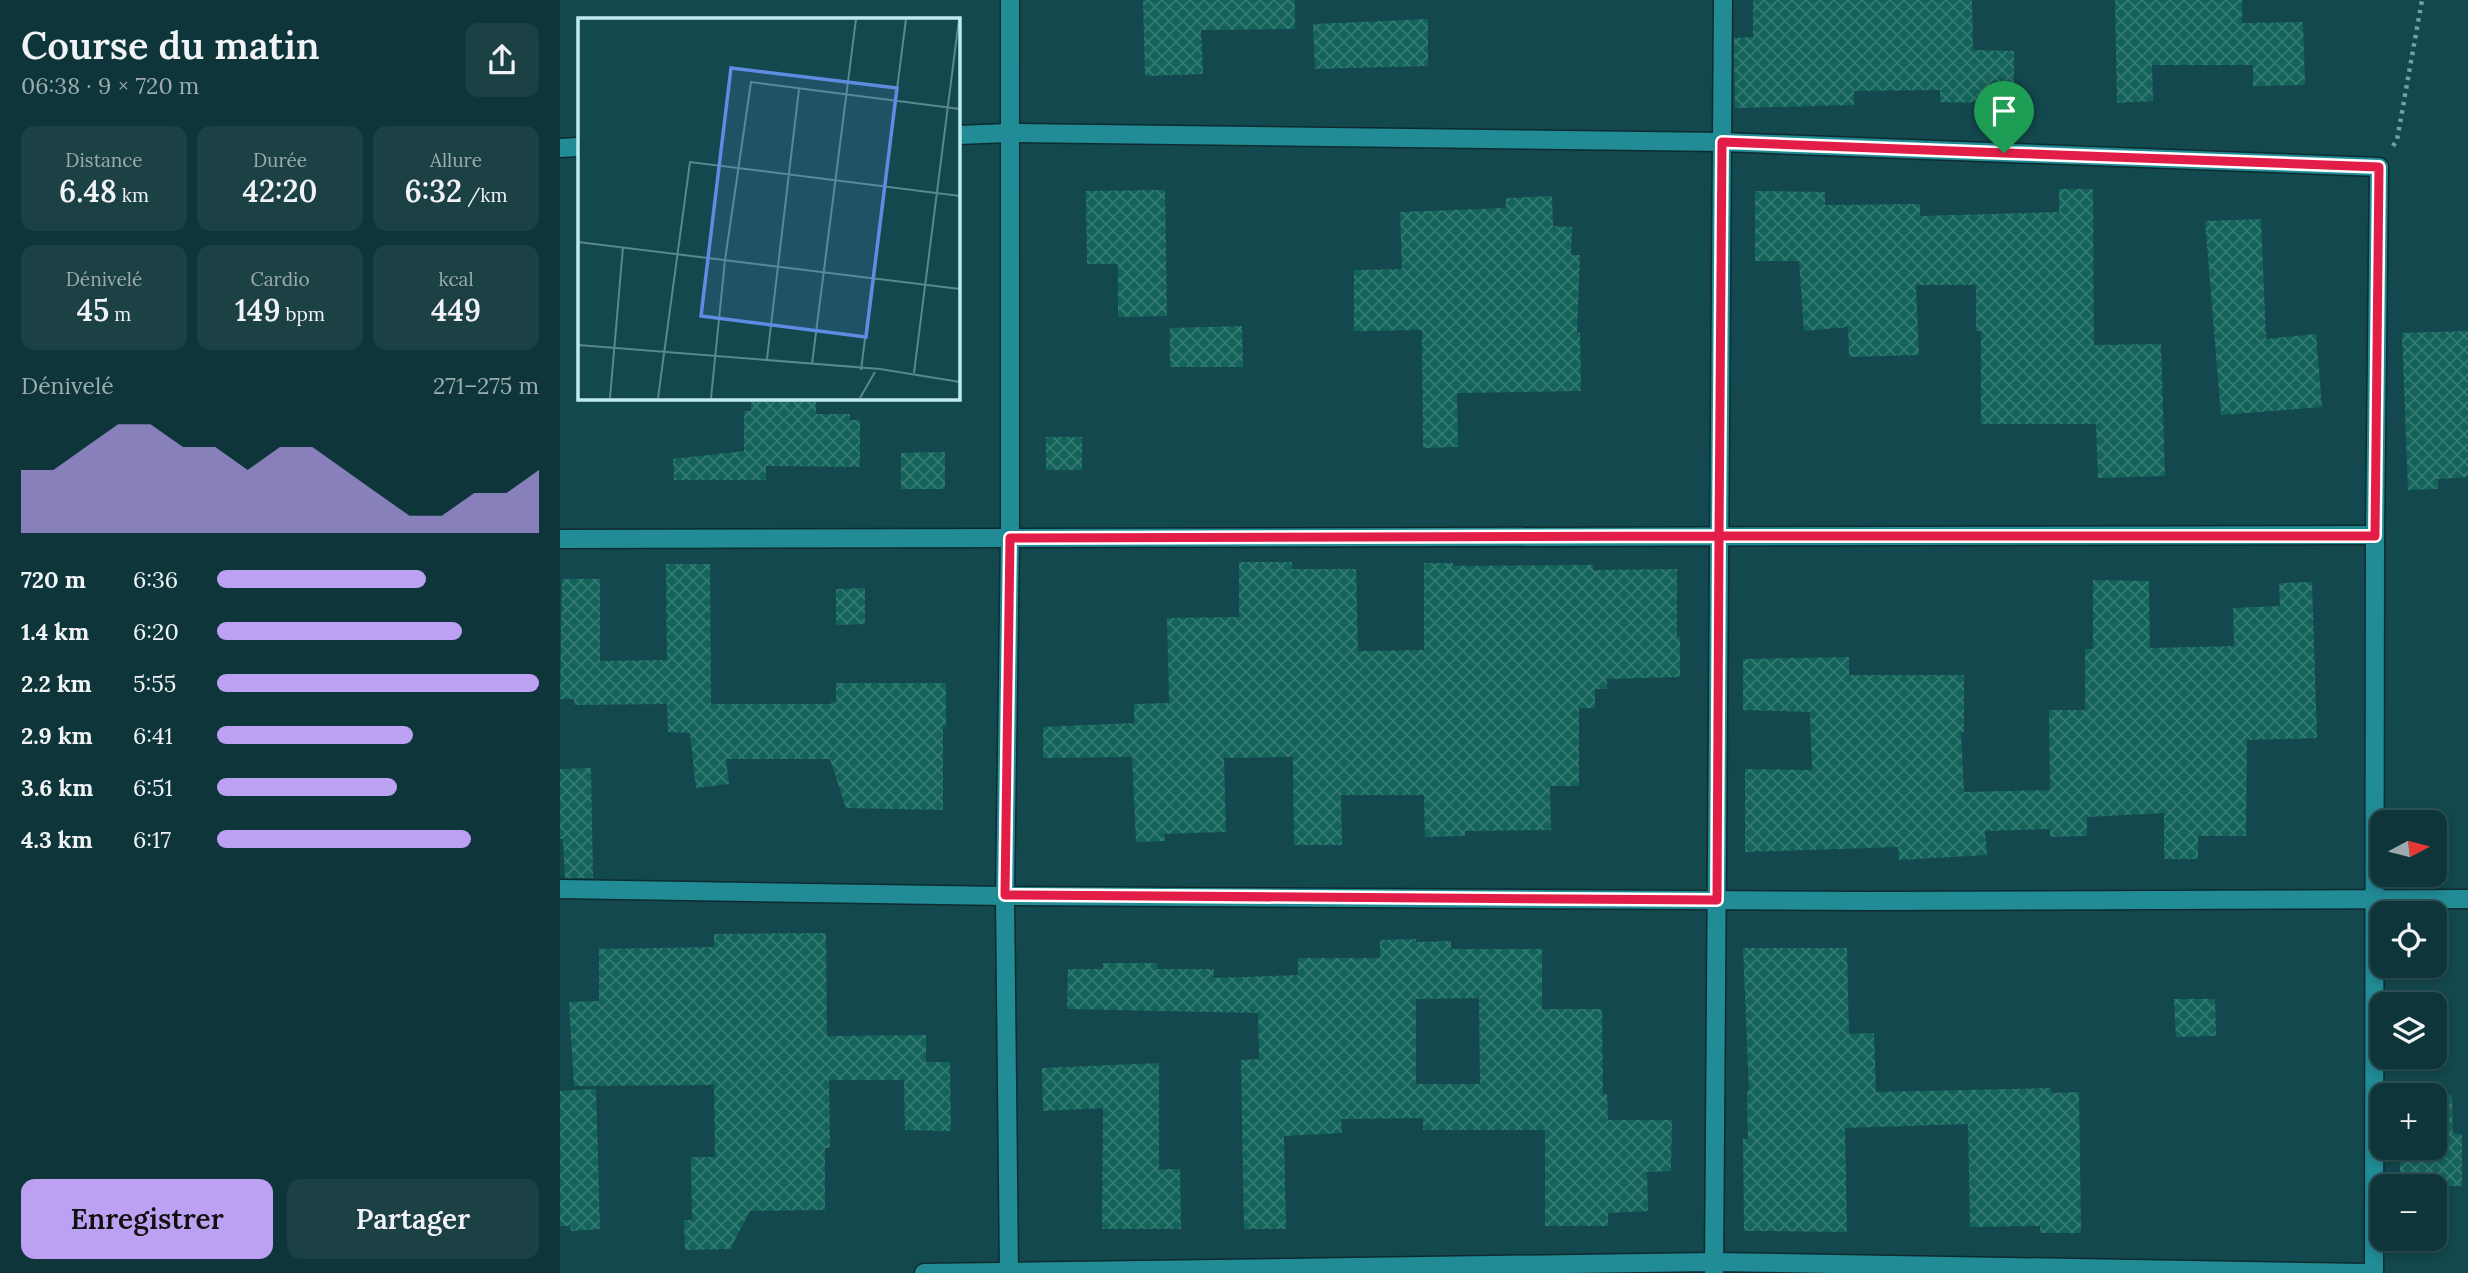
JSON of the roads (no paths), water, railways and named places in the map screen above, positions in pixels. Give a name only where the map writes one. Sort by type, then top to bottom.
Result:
[{"type":"street","points":[[1009,1272],[1005,895],[1010,538],[1010,0]]},
{"type":"street","points":[[1714,1268],[1723,0]]},
{"type":"street","points":[[959,135],[1010,133],[1722,142],[2379,167],[2375,536],[2374,1273]]},
{"type":"street","points":[[560,148],[578,147]]},
{"type":"street","points":[[560,539],[2375,536]]},
{"type":"street","points":[[560,889],[1868,901],[2468,899]]},
{"type":"street","points":[[924,1273],[1714,1268],[2365,1273]]}]
